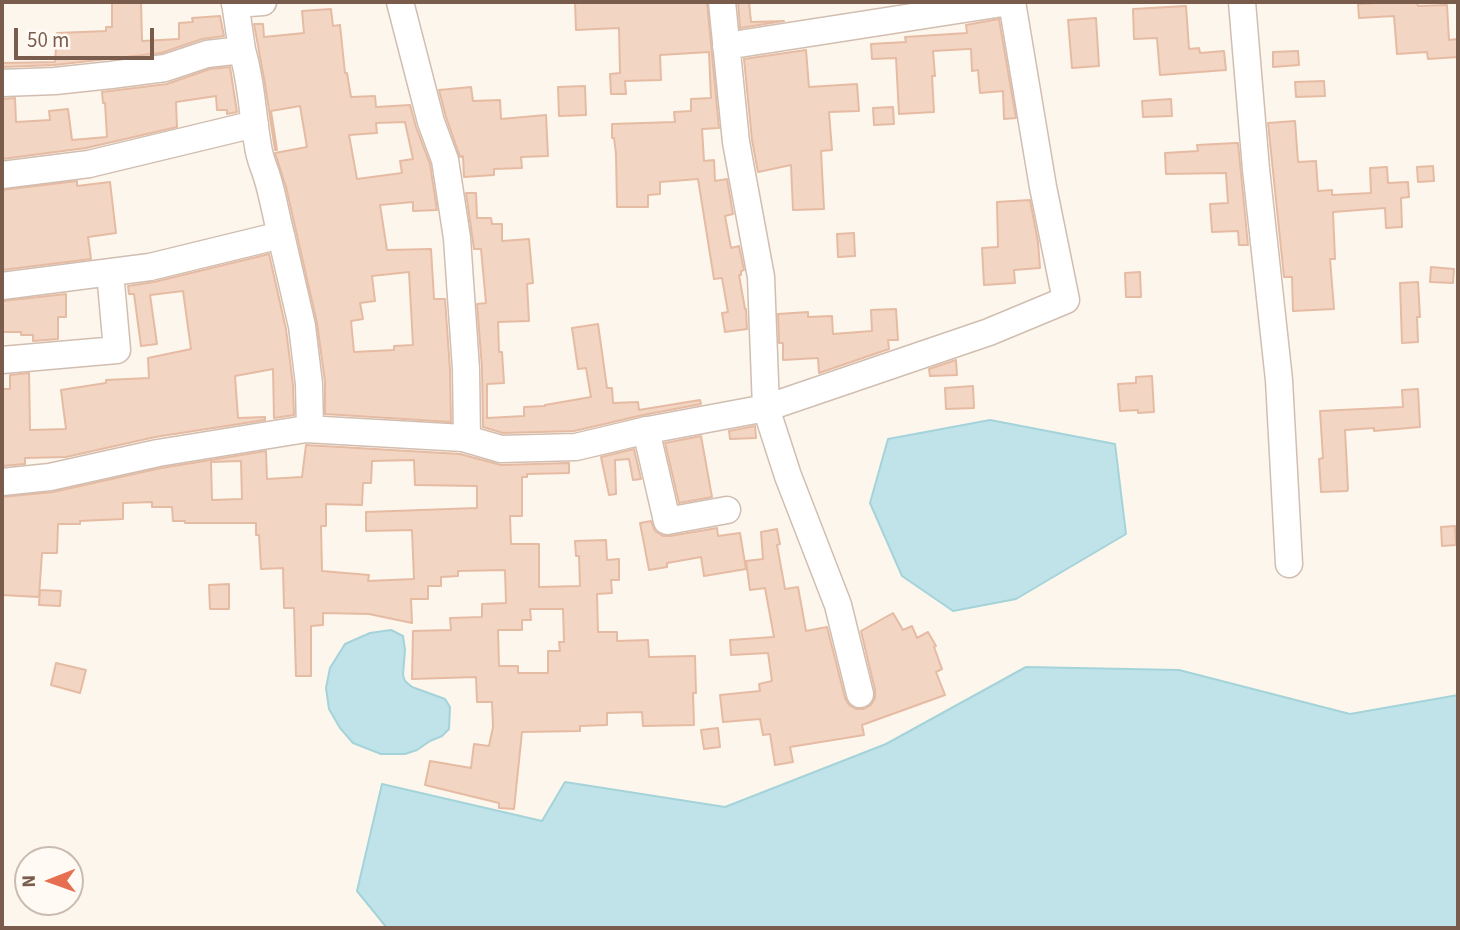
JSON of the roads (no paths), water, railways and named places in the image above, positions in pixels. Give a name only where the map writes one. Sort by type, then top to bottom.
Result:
[{"type":"street","points":[[263,2],[235,3],[254,101],[258,150],[268,179],[302,326],[309,384],[310,429]]},
{"type":"street","points":[[400,2],[430,122],[445,160],[457,239],[466,369],[467,439]]},
{"type":"street","points":[[722,2],[736,142],[761,277],[766,408],[788,476],[838,605],[860,694]]},
{"type":"street","points":[[2,482],[50,477],[158,453],[310,429],[467,439],[501,449],[576,447],[646,430],[766,408],[989,332],[1066,300],[1010,2],[726,46]]},
{"type":"street","points":[[1230,2],[1243,2],[1256,170],[1279,380],[1289,564]]},
{"type":"street","points":[[2,83],[55,81],[165,68],[207,54],[242,50]]},
{"type":"street","points":[[2,175],[89,164],[255,124]]},
{"type":"street","points":[[2,286],[150,267],[281,235]]},
{"type":"street","points":[[2,360],[117,350],[110,272]]},
{"type":"street","points":[[646,430],[667,521],[727,510]]},
{"type":"water","points":[[990,420],[1115,444],[1126,534],[1016,599],[953,611],[902,576],[870,503],[888,439]]},
{"type":"water","points":[[391,630],[403,636],[405,681],[412,687],[445,699],[450,707],[449,729],[442,736],[405,754],[381,754],[353,743],[329,709],[326,688],[330,668],[345,644],[370,633]]},
{"type":"water","points":[[1026,667],[1179,670],[1350,714],[1458,695],[1458,928],[387,928],[357,891],[382,784],[542,821],[565,782],[725,807],[886,744]]}]
